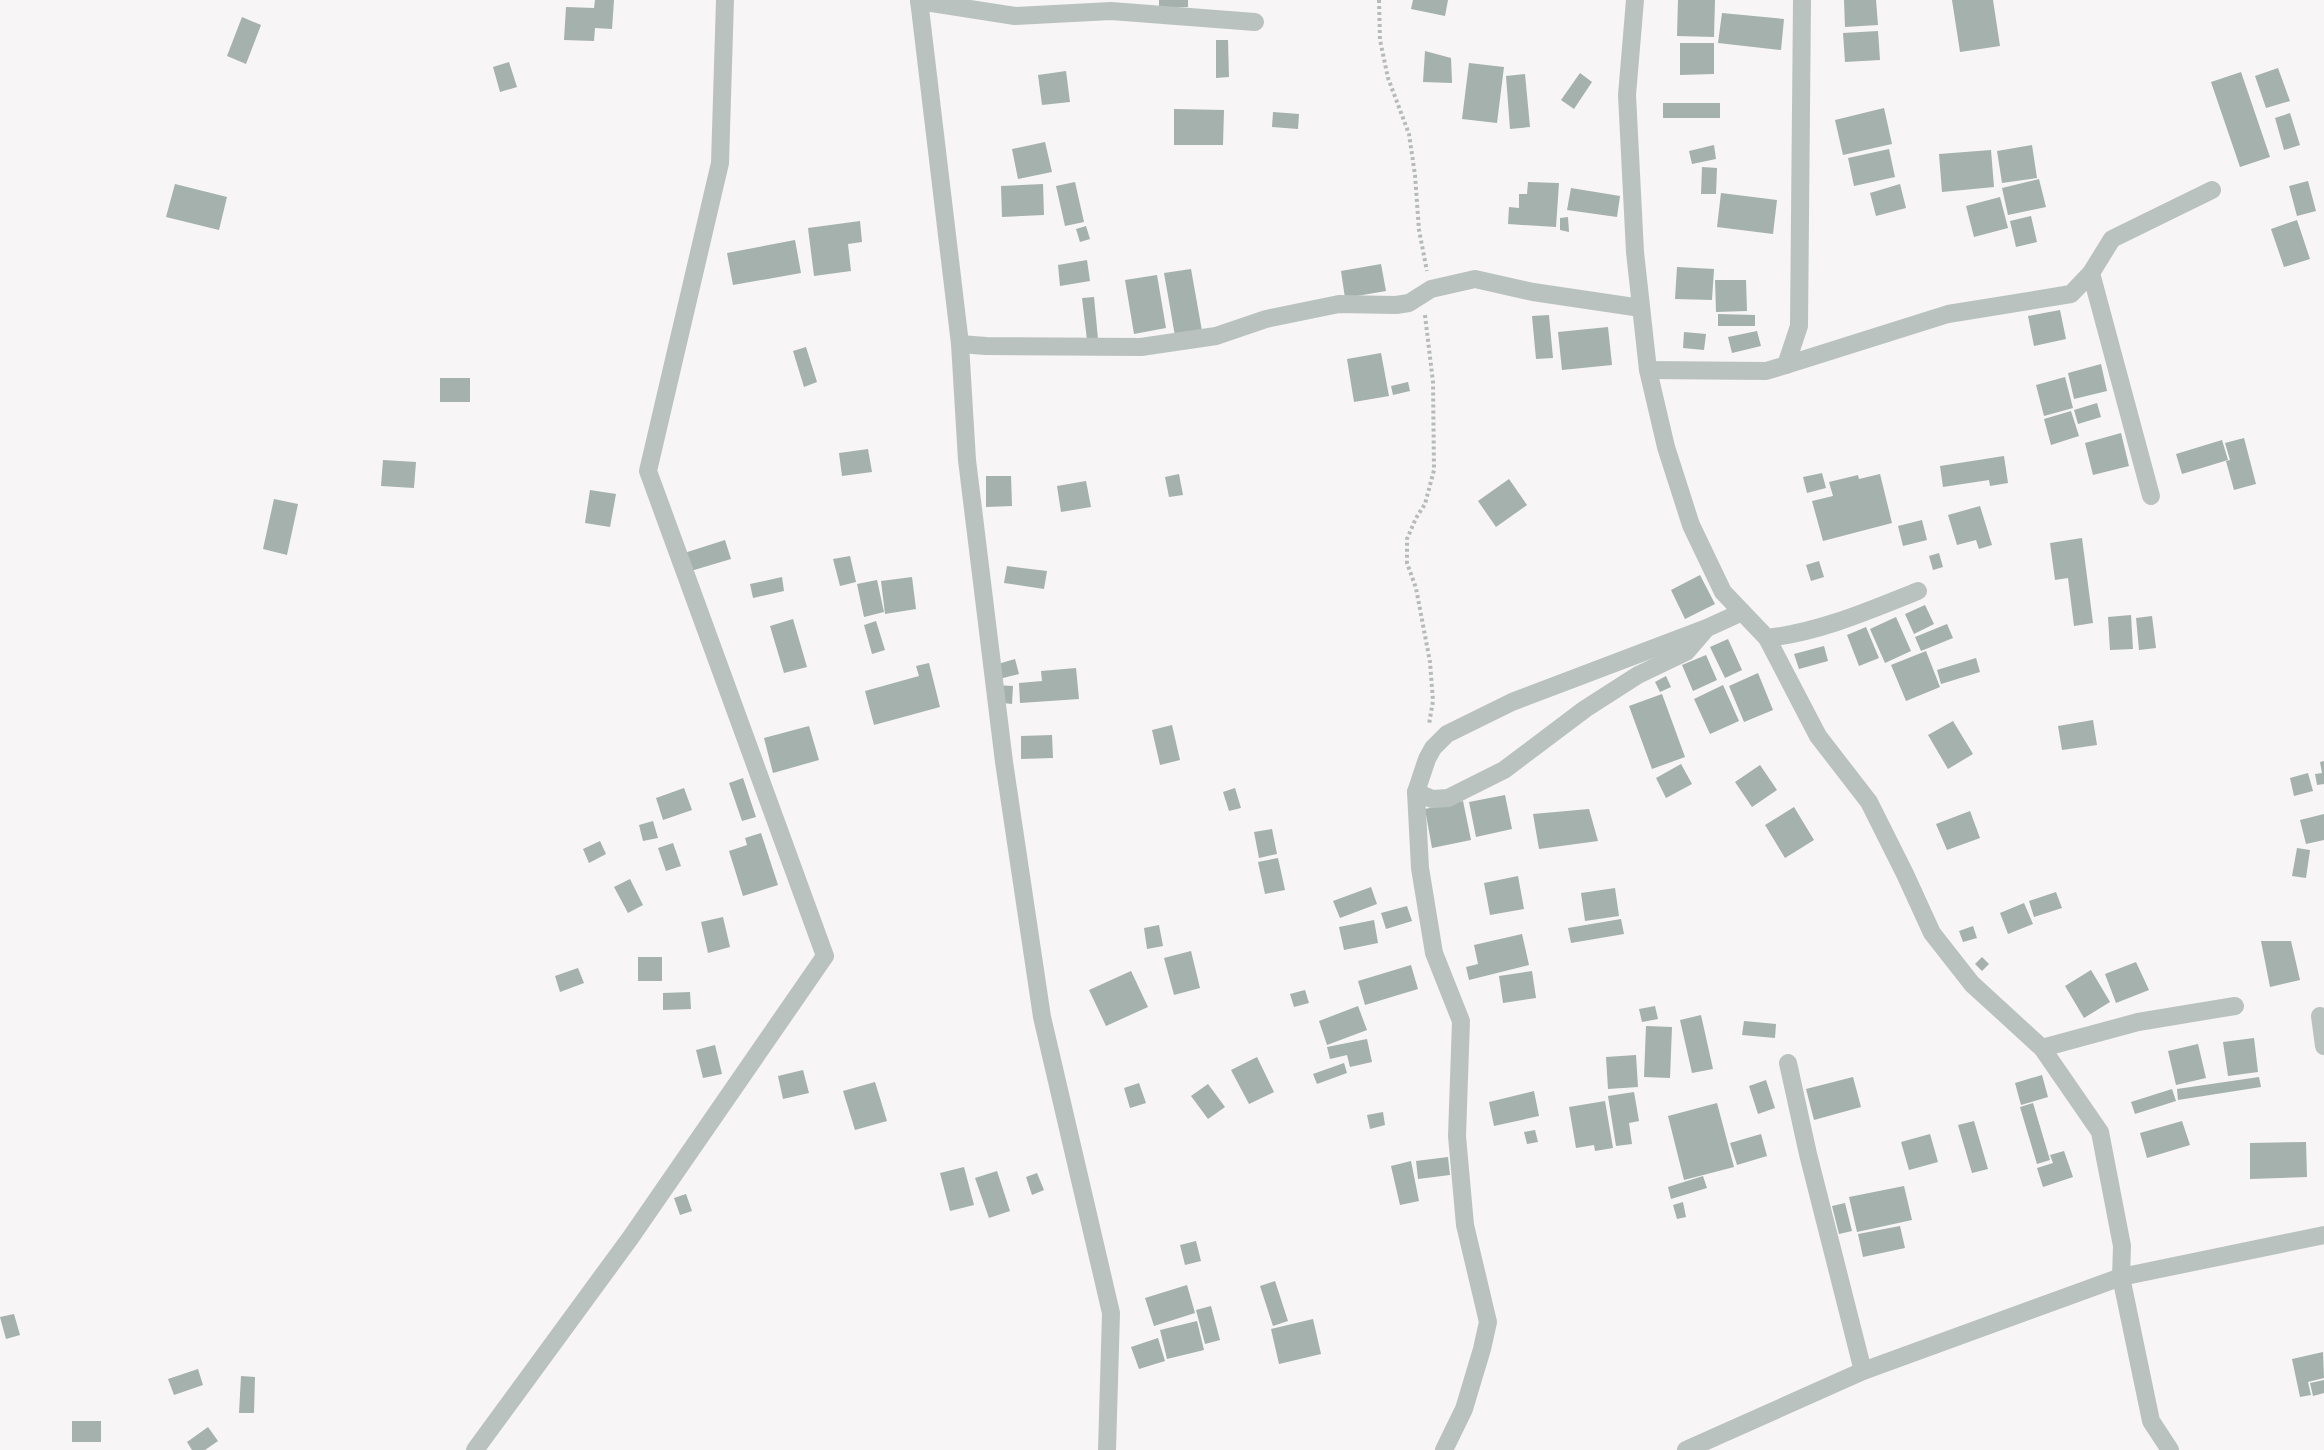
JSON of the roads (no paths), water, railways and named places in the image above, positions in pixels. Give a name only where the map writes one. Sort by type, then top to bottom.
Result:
[{"type":"street","points":[[474,1450],[631,1237],[825,956],[648,471],[720,163],[725,0]]},
{"type":"street","points":[[1635,0],[1627,95],[1635,252],[1647,370],[1666,447],[1691,525],[1723,592],[1767,638],[1818,736],[1869,802],[1932,933],[1972,984],[2042,1048],[2100,1132],[2122,1246],[2121,1277],[2151,1421],[2170,1450]]},
{"type":"street","points":[[1786,365],[1799,326],[1802,0]]},
{"type":"street","points":[[1107,1450],[1111,1313],[1042,1017],[1002,751],[967,460],[960,344],[919,1],[1015,16],[1111,11],[1255,22]]},
{"type":"street","points":[[1647,370],[1766,371],[1948,314],[2071,294],[2091,273],[2112,239],[2212,190]]},
{"type":"street","points":[[2091,273],[2151,496]]},
{"type":"street","points":[[960,344],[1141,346],[1215,336],[1266,319],[1339,304],[1408,303],[1431,289],[1475,279],[1533,292],[1641,308]]},
{"type":"street","points":[[1767,638],[1796,635],[1841,622],[1918,591]]},
{"type":"street","points":[[1444,1450],[1464,1409],[1488,1322],[1465,1225],[1457,1136],[1461,1021],[1434,953],[1420,868],[1416,792],[1427,759],[1433,748],[1447,734],[1512,702],[1707,628],[1742,612]]},
{"type":"street","points":[[1416,792],[1432,799],[1448,798],[1504,770],[1585,709],[1638,675],[1686,652],[1707,628]]},
{"type":"street","points":[[2042,1048],[2138,1022],[2235,1006]]},
{"type":"street","points":[[2319,1016],[2324,1046]]},
{"type":"street","points":[[1788,1063],[1808,1154],[1863,1371]]},
{"type":"street","points":[[1686,1450],[1863,1371],[2121,1277],[2324,1235]]}]
